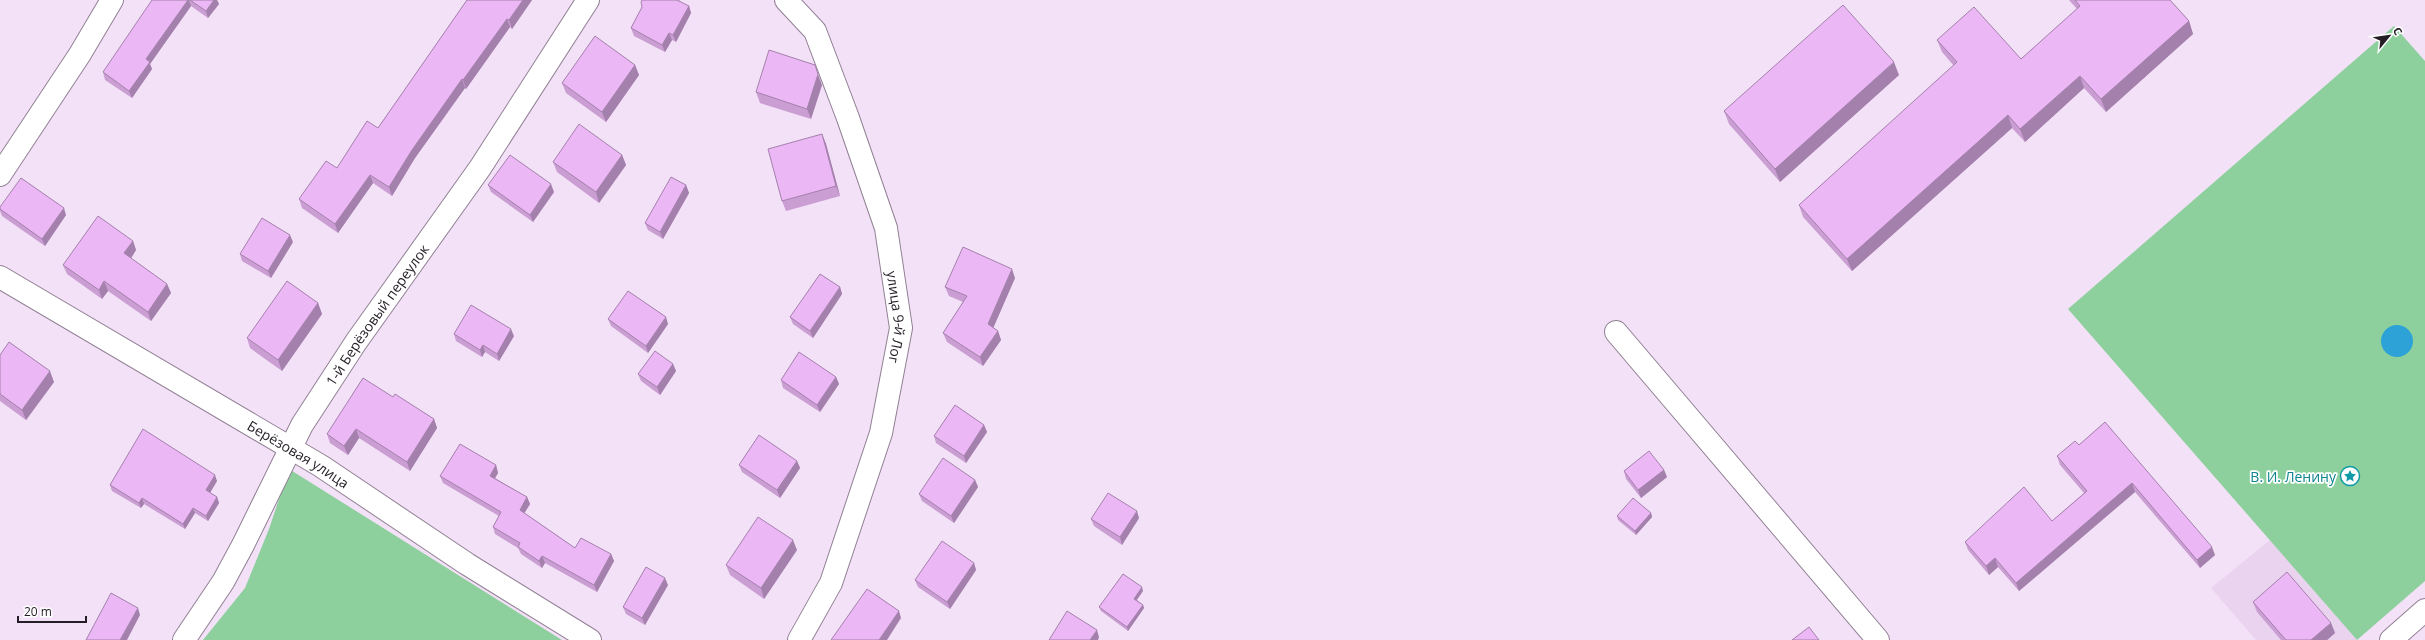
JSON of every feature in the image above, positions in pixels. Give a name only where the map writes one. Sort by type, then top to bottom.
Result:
[{"type":"street","points":[[0,175],[80,54],[112,0]]},
{"type":"street","name":"1-й Берёзовый переулок","points":[[184,640],[223,582],[244,545],[291,447],[356,342],[480,168],[588,0]]},
{"type":"street","name":"улица 9-й Лог","points":[[786,0],[815,31],[850,125],[886,228],[901,328],[881,433],[832,583],[798,640]]},
{"type":"street","name":"Берёзовая улица","points":[[0,277],[322,466],[467,564],[590,640]]},
{"type":"street","points":[[1616,332],[1878,640]]},
{"type":"street","points":[[2391,640],[2425,610]]},
{"type":"shaded area","points":[[2270,540],[2357,640],[2256,640],[2211,588]]},
{"type":"green space","points":[[2394,26],[2425,61],[2425,581],[2357,640],[2068,309]]},
{"type":"green space","points":[[289,469],[562,640],[203,640],[245,588],[269,529]]},
{"type":"water","points":[[2394,325],[2400,325],[2410,332],[2413,341],[2412,347],[2406,354],[2400,357],[2394,357],[2384,350],[2381,344],[2381,338],[2388,328]]},
{"type":"building","points":[[152,0],[188,0],[146,59],[150,62],[129,91],[103,72]]},
{"type":"building","points":[[190,0],[214,0],[206,11]]},
{"type":"building","points":[[467,0],[523,0],[509,20],[507,19],[463,80],[462,79],[412,150],[389,187],[370,175],[335,224],[299,199],[326,161],[337,168],[367,121],[378,128]]},
{"type":"building","points":[[642,0],[677,0],[689,6],[673,35],[669,33],[662,45],[631,28],[642,7]]},
{"type":"building","points":[[2075,0],[2170,0],[2189,21],[2101,99],[2080,76],[2020,129],[2008,115],[1847,259],[1799,205],[1957,62],[1937,40],[1974,7],[2021,59],[2080,6]]},
{"type":"building","points":[[1843,5],[1894,62],[1775,169],[1724,111]]},
{"type":"building","points":[[595,36],[635,65],[602,112],[562,83]]},
{"type":"building","points":[[769,50],[815,65],[818,74],[807,109],[756,92]]},
{"type":"building","points":[[579,124],[622,155],[596,192],[553,162]]},
{"type":"building","points":[[822,134],[836,186],[782,201],[768,149]]},
{"type":"building","points":[[510,155],[551,184],[530,215],[488,185]]},
{"type":"building","points":[[671,177],[686,185],[660,232],[645,223]]},
{"type":"building","points":[[21,178],[64,208],[42,239],[0,209]]},
{"type":"building","points":[[98,216],[133,241],[124,253],[167,284],[148,312],[104,281],[99,290],[63,265]]},
{"type":"building","points":[[262,218],[290,235],[268,271],[240,254]]},
{"type":"building","points":[[963,247],[1012,269],[988,324],[998,331],[980,357],[943,333],[967,296],[945,287]]},
{"type":"building","points":[[820,274],[840,287],[810,331],[790,317]]},
{"type":"building","points":[[287,281],[318,303],[278,360],[247,338]]},
{"type":"building","points":[[628,291],[666,317],[646,346],[608,319]]},
{"type":"building","points":[[471,305],[511,329],[497,354],[483,345],[480,350],[454,334]]},
{"type":"building","points":[[9,342],[50,371],[22,410],[0,394],[0,355]]},
{"type":"building","points":[[655,351],[673,364],[657,387],[638,374]]},
{"type":"building","points":[[799,352],[836,377],[817,405],[781,380]]},
{"type":"building","points":[[363,378],[393,397],[395,394],[434,419],[407,462],[356,429],[344,446],[327,434]]},
{"type":"building","points":[[955,405],[984,425],[964,456],[934,436]]},
{"type":"building","points":[[2105,422],[2212,547],[2197,560],[2132,483],[2016,583],[1995,558],[1986,566],[1965,542],[2024,487],[2052,521],[2087,491],[2057,456],[2075,441],[2079,445]]},
{"type":"building","points":[[143,429],[215,475],[206,490],[217,497],[206,516],[193,508],[183,524],[142,498],[139,503],[110,485]]},
{"type":"building","points":[[759,435],[797,461],[777,490],[739,465]]},
{"type":"building","points":[[460,444],[496,465],[490,476],[527,497],[520,510],[575,548],[581,538],[611,554],[594,585],[542,556],[539,561],[518,547],[520,543],[493,527],[501,512],[440,476]]},
{"type":"building","points":[[1649,451],[1664,470],[1638,490],[1624,471]]},
{"type":"building","points":[[943,458],[975,480],[951,516],[919,494]]},
{"type":"building","points":[[1108,493],[1137,511],[1120,537],[1091,519]]},
{"type":"building","points":[[1633,498],[1651,513],[1635,531],[1617,516]]},
{"type":"building","points":[[758,517],[793,540],[761,588],[726,565]]},
{"type":"building","points":[[942,541],[974,563],[947,602],[915,580]]},
{"type":"building","points":[[646,567],[665,578],[642,618],[623,607]]},
{"type":"building","points":[[2287,572],[2331,623],[2311,640],[2286,640],[2253,602]]},
{"type":"building","points":[[1123,574],[1142,587],[1134,599],[1143,605],[1127,627],[1099,607]]},
{"type":"building","points":[[867,589],[899,611],[879,640],[831,640]]},
{"type":"building","points":[[111,593],[138,608],[120,640],[86,640]]},
{"type":"building","points":[[1067,611],[1097,630],[1090,640],[1049,640]]},
{"type":"building","points":[[1809,627],[1819,640],[1792,640]]},
{"type":"place","name":"В. И. Ленину","points":[[2350,476]]}]
